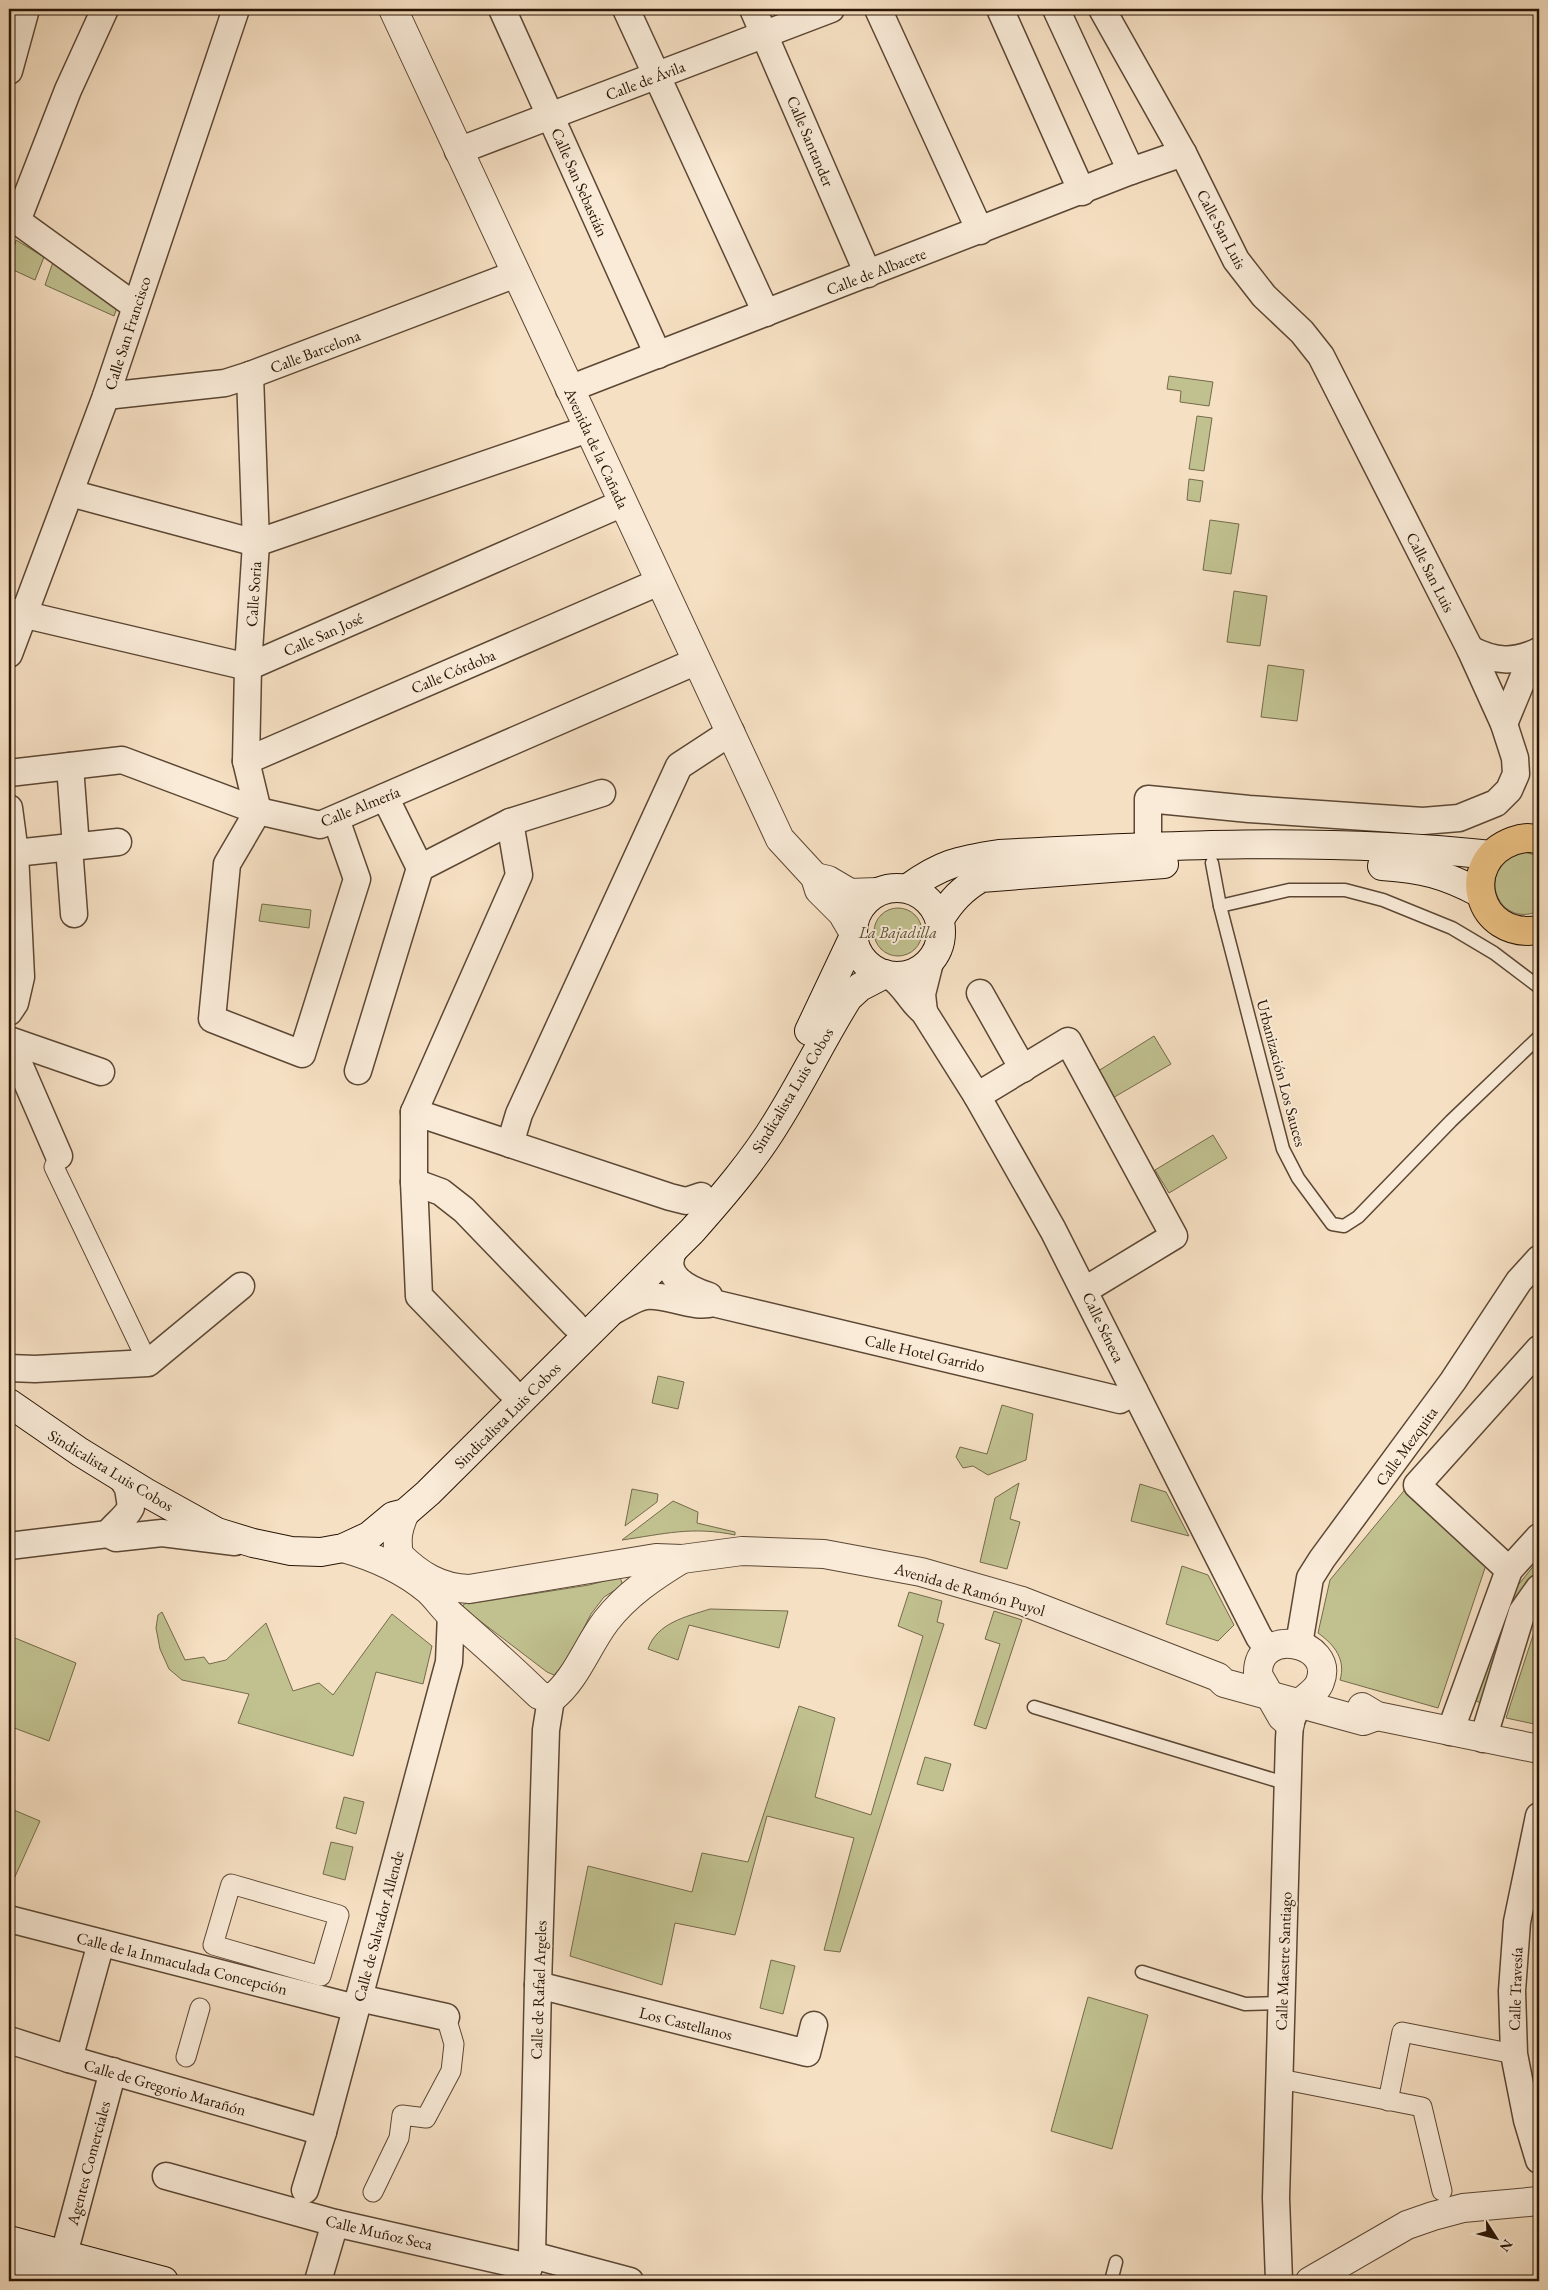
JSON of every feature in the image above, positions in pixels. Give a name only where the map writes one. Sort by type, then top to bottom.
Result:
[{"type":"main road","name":"Avenida de la Cañada","points":[[394,9],[458,151],[780,839],[815,877],[819,890],[842,913],[853,934]]},
{"type":"main road","points":[[1535,934],[1510,929],[1496,921],[1486,908],[1480,893],[1481,873],[1491,855],[1503,844],[1518,839],[1539,840]]},
{"type":"main road","points":[[908,888],[943,867],[960,860],[998,854],[1148,846],[1251,844],[1387,848],[1491,855]]},
{"type":"main road","points":[[940,920],[951,901],[964,888],[981,878],[1150,865],[1308,862],[1408,868],[1451,878],[1480,893]]},
{"type":"main road","name":"Avenida de la Cañada","points":[[815,877],[828,880],[850,893],[877,892]]},
{"type":"main road","points":[[892,887],[908,888],[922,895],[934,906],[940,920],[942,934],[938,949],[930,962],[918,971],[904,976],[887,975],[875,970],[862,960],[855,946],[853,934],[856,914],[861,906],[877,892],[892,887]]},
{"type":"main road","name":"Sindicalista Luis Cobos","points":[[9,1387],[32,1408],[96,1452],[170,1496],[236,1528],[266,1536],[294,1540],[320,1539],[348,1531],[367,1522],[390,1504],[509,1389],[701,1196],[750,1133],[803,1044],[853,934]]},
{"type":"main road","name":"Sindicalista Luis Cobos","points":[[9,1403],[126,1489],[217,1532],[253,1543],[291,1551],[322,1552],[343,1548],[369,1536],[393,1516],[405,1513],[428,1493],[675,1248],[719,1200],[760,1148],[795,1092],[848,998],[860,987],[887,975]]},
{"type":"main road","name":"Avenida de Ramón Puyol","points":[[405,1513],[398,1526],[396,1540],[398,1555],[428,1579],[453,1588],[469,1589],[656,1558],[682,1559],[742,1551],[824,1554],[921,1572],[1022,1601],[1218,1677],[1224,1683],[1263,1685],[1306,1698],[1363,1721],[1360,1708],[1450,1732],[1539,1749]]},
{"type":"main road","points":[[343,1548],[362,1553],[397,1570],[428,1590],[450,1614],[483,1641],[539,1695],[551,1699]]},
{"type":"main road","name":"Avenida de Ramón Puyol","points":[[551,1699],[562,1690],[606,1622],[627,1598],[653,1577],[682,1559]]},
{"type":"main road","points":[[612,1564],[619,1566],[629,1577],[630,1591],[627,1598]]},
{"type":"main road","points":[[450,1614],[456,1599],[469,1589]]},
{"type":"main road","points":[[1263,1685],[1259,1663],[1269,1650],[1278,1645],[1299,1644],[1308,1648],[1316,1656],[1306,1698]]},
{"type":"main road","points":[[1310,2281],[1317,2275],[1333,2272],[1408,2225],[1433,2216],[1463,2208],[1539,2201]]},
{"type":"main road","points":[[9,2240],[164,2281]]},
{"type":"main road","points":[[9,2260],[89,2281]]},
{"type":"street","points":[[9,71],[26,9]]},
{"type":"street","points":[[105,9],[13,218],[135,306]]},
{"type":"street","name":"Calle San Sebastián","points":[[502,9],[658,355]]},
{"type":"street","points":[[626,9],[766,314]]},
{"type":"street","name":"Calle Santander","points":[[753,9],[868,274]]},
{"type":"street","name":"Calle de Ávila","points":[[458,151],[831,9]]},
{"type":"street","points":[[878,9],[980,231]]},
{"type":"street","points":[[1000,9],[1082,192]]},
{"type":"street","points":[[1056,9],[1131,171]]},
{"type":"street","name":"Calle San Luis","points":[[1102,9],[1182,153],[1236,260],[1264,296],[1302,332],[1321,356],[1470,649],[1504,724],[1515,758],[1516,774],[1509,790],[1496,803],[1459,818],[1414,820],[1249,809],[1148,799],[1148,846]]},
{"type":"street","name":"Calle San Francisco","points":[[9,654],[16,614],[70,493],[106,396],[231,11]]},
{"type":"street","name":"Calle de Albacete","points":[[569,389],[1082,192],[1131,171],[1182,153]]},
{"type":"street","name":"Calle Barcelona","points":[[106,396],[225,383],[516,274]]},
{"type":"street","name":"Calle Soria","points":[[250,375],[256,543],[248,667],[246,761],[258,811]]},
{"type":"street","points":[[70,493],[256,543],[588,429]]},
{"type":"street","name":"Calle San José","points":[[248,667],[623,503]]},
{"type":"street","name":"Calle Córdoba","points":[[246,761],[660,582]]},
{"type":"street","points":[[16,614],[248,667]]},
{"type":"street","points":[[1470,649],[1486,658],[1504,661],[1523,659],[1539,651]]},
{"type":"street","points":[[1504,724],[1523,678],[1539,651]]},
{"type":"street","name":"Calle Almería","points":[[9,773],[122,760],[258,811],[320,826],[697,661]]},
{"type":"street","points":[[510,1144],[519,1114],[679,766],[731,732]]},
{"type":"street","points":[[70,766],[74,914]]},
{"type":"street","points":[[420,868],[510,822],[602,793]]},
{"type":"street","points":[[358,1071],[420,868],[385,797]]},
{"type":"street","points":[[9,808],[15,853],[21,977],[15,1003],[9,1012]]},
{"type":"street","points":[[258,811],[227,864],[212,1018],[302,1054],[357,879],[336,819]]},
{"type":"street","points":[[509,1389],[419,1296],[414,1182],[414,1112],[519,875],[510,822]]},
{"type":"street","points":[[15,853],[118,842]]},
{"type":"street","points":[[924,1012],[922,994],[930,962]]},
{"type":"street","name":"Calle Séneca","points":[[887,975],[904,987],[915,1005],[924,1012],[977,1096],[1085,1290],[1259,1637],[1269,1650]]},
{"type":"street","points":[[980,993],[1023,1068]]},
{"type":"street","points":[[9,1041],[101,1072]]},
{"type":"street","points":[[9,1041],[59,1156],[54,1167],[148,1363]]},
{"type":"street","points":[[977,1096],[1068,1041],[1174,1236],[1085,1290]]},
{"type":"street","points":[[414,1112],[670,1197],[686,1201],[701,1196]]},
{"type":"street","points":[[414,1182],[441,1192],[464,1210],[574,1324]]},
{"type":"street","name":"Calle Hotel Garrido","points":[[675,1248],[671,1254],[671,1268],[681,1284],[692,1291],[708,1296],[713,1303]]},
{"type":"street","name":"Calle Mezquita","points":[[1299,1644],[1310,1578],[1322,1558],[1453,1381],[1519,1281],[1539,1258]]},
{"type":"street","points":[[9,1368],[35,1369],[148,1363],[241,1286]]},
{"type":"street","name":"Calle Hotel Garrido","points":[[610,1312],[644,1296],[674,1298],[706,1305],[713,1303],[1120,1400],[1134,1390]]},
{"type":"street","points":[[1509,1570],[1417,1485],[1539,1349]]},
{"type":"street","points":[[126,1489],[151,1527],[162,1533]]},
{"type":"street","points":[[108,1534],[114,1525],[128,1513],[126,1489]]},
{"type":"street","points":[[9,1546],[108,1534],[116,1538],[162,1533],[253,1543]]},
{"type":"street","points":[[1450,1732],[1509,1570],[1539,1537]]},
{"type":"street","points":[[1483,1739],[1522,1612],[1539,1588]]},
{"type":"street","name":"Calle de Salvador Allende","points":[[449,1662],[450,1614]]},
{"type":"street","name":"Calle de Salvador Allende","points":[[305,2190],[323,2132],[449,1662],[452,1654],[466,1643],[483,1641]]},
{"type":"street","name":"Calle Maestre Santiago","points":[[1279,2281],[1276,2198],[1288,1784],[1306,1698]]},
{"type":"street","name":"Calle de Rafael Argeles","points":[[529,2268],[546,1730],[551,1699]]},
{"type":"street","name":"Calle Travesía","points":[[1539,1816],[1517,1922],[1512,1991],[1514,2054],[1527,2120],[1539,2160]]},
{"type":"street","points":[[231,1884],[339,1915],[321,1976],[213,1945],[231,1884]]},
{"type":"street","name":"Calle de la Inmaculada Concepción","points":[[9,1919],[100,1943],[357,2003],[446,2017]]},
{"type":"street","points":[[69,2059],[100,1943]]},
{"type":"street","name":"Los Castellanos","points":[[538,1985],[807,2053],[814,2025]]},
{"type":"street","points":[[186,2056],[200,2008]]},
{"type":"street","points":[[373,2192],[399,2138],[402,2116],[426,2118],[451,2071],[454,2044],[446,2017]]},
{"type":"street","points":[[1388,2101],[1402,2032],[1514,2054]]},
{"type":"street","name":"Calle de Gregorio Marañón","points":[[9,2040],[323,2132]]},
{"type":"street","name":"Agentes Comerciales","points":[[64,2254],[113,2072]]},
{"type":"street","points":[[1280,2079],[1422,2108],[1442,2191]]},
{"type":"street","name":"Calle Muñoz Seca","points":[[166,2176],[335,2223],[529,2268],[630,2281]]},
{"type":"street","points":[[318,2281],[335,2223]]},
{"type":"lane","name":"Urbanización Los Sauces","points":[[1212,863],[1220,906],[1283,1148],[1298,1178],[1332,1224],[1344,1226],[1358,1217],[1450,1121],[1539,1037]]},
{"type":"lane","points":[[1220,906],[1289,890],[1345,890],[1383,900],[1452,928],[1494,953],[1539,987]]},
{"type":"lane","points":[[1034,1707],[1288,1784]]},
{"type":"lane","points":[[1142,1972],[1245,2004],[1282,2003]]},
{"type":"lane","points":[[1111,2281],[1116,2262]]},
{"type":"green space","points":[[16,240],[44,257],[35,280],[9,268]]},
{"type":"green space","points":[[53,262],[118,305],[114,316],[45,285]]},
{"type":"green space","points":[[1169,376],[1213,382],[1209,406],[1180,402],[1181,391],[1167,389]]},
{"type":"green space","points":[[1197,416],[1212,418],[1204,471],[1189,469]]},
{"type":"green space","points":[[1189,479],[1203,481],[1200,502],[1187,500]]},
{"type":"green space","points":[[1210,520],[1239,524],[1231,574],[1203,570]]},
{"type":"green space","points":[[1234,591],[1267,596],[1260,646],[1227,642]]},
{"type":"green space","points":[[1268,665],[1304,670],[1297,721],[1261,717]]},
{"type":"green space","points":[[1524,852],[1539,856],[1539,911],[1524,914],[1511,911],[1502,904],[1496,893],[1495,881],[1499,869],[1508,859]]},
{"type":"green space","points":[[262,904],[311,910],[309,928],[259,921]]},
{"type":"green space","name":"La Bajadilla","points":[[893,908],[903,908],[915,915],[922,927],[922,937],[915,949],[903,956],[893,956],[885,952],[878,945],[874,937],[874,927],[878,919],[885,912]]},
{"type":"green space","points":[[1154,1036],[1171,1064],[1111,1099],[1095,1073]]},
{"type":"green space","points":[[1213,1135],[1227,1158],[1169,1193],[1155,1170]]},
{"type":"green space","points":[[658,1376],[684,1382],[678,1409],[652,1403]]},
{"type":"green space","points":[[1002,1405],[1033,1414],[1026,1460],[988,1475],[973,1466],[963,1468],[956,1457],[960,1447],[987,1454]]},
{"type":"green space","points":[[1019,1483],[1010,1519],[1020,1522],[1007,1569],[980,1562],[995,1498]]},
{"type":"green space","points":[[1140,1484],[1166,1492],[1189,1536],[1131,1521]]},
{"type":"green space","points":[[1407,1487],[1487,1562],[1438,1708],[1340,1680],[1341,1666],[1338,1654],[1318,1633],[1330,1580]]},
{"type":"green space","points":[[632,1489],[658,1494],[657,1502],[625,1526]]},
{"type":"green space","points":[[673,1501],[698,1512],[697,1523],[735,1532],[735,1535],[720,1532],[691,1531],[622,1540]]},
{"type":"green space","points":[[1539,1559],[1539,1574],[1514,1607],[1482,1704],[1471,1698],[1503,1604]]},
{"type":"green space","points":[[1182,1566],[1208,1575],[1234,1625],[1218,1641],[1166,1624]]},
{"type":"green space","points":[[619,1574],[622,1583],[620,1587],[604,1597],[591,1614],[566,1662],[554,1675],[547,1672],[463,1608],[463,1605],[468,1602],[468,1604],[589,1585],[608,1580]]},
{"type":"green space","points":[[909,1592],[942,1601],[937,1622],[944,1624],[840,1952],[824,1950],[854,1838],[767,1816],[735,1935],[675,1923],[662,1985],[570,1956],[588,1866],[692,1892],[702,1853],[748,1862],[799,1706],[835,1718],[815,1797],[871,1815],[923,1636],[898,1626]]},
{"type":"green space","points":[[710,1609],[788,1611],[779,1648],[689,1625],[678,1660],[648,1649],[652,1640],[665,1627],[682,1618]]},
{"type":"green space","points":[[994,1611],[1022,1620],[986,1729],[974,1725],[1000,1644],[985,1639]]},
{"type":"green space","points":[[162,1612],[185,1660],[204,1657],[209,1664],[226,1660],[266,1623],[293,1691],[319,1683],[333,1695],[392,1614],[432,1646],[423,1684],[376,1672],[353,1756],[238,1723],[249,1694],[182,1680],[169,1669],[160,1649],[156,1628],[158,1615]]},
{"type":"green space","points":[[1539,1617],[1539,1725],[1506,1718]]},
{"type":"green space","points":[[15,1638],[76,1663],[49,1741],[9,1726],[9,1655]]},
{"type":"green space","points":[[925,1757],[951,1764],[943,1791],[917,1784]]},
{"type":"green space","points":[[344,1797],[364,1802],[356,1834],[336,1828]]},
{"type":"green space","points":[[9,1808],[40,1821],[9,1890]]},
{"type":"green space","points":[[331,1842],[353,1847],[345,1880],[323,1874]]},
{"type":"green space","points":[[771,1960],[795,1966],[783,2014],[760,2008]]},
{"type":"green space","points":[[1088,1997],[1148,2015],[1112,2149],[1051,2131]]}]
